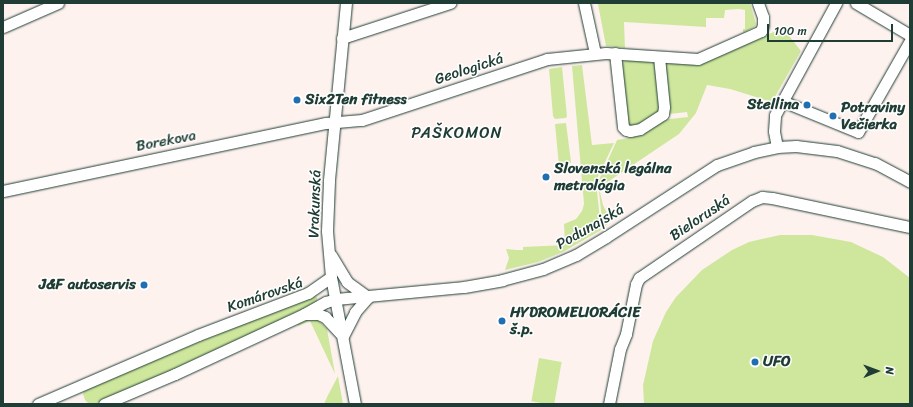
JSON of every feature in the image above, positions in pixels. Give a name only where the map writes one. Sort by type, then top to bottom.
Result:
[{"type":"street","points":[[3,27],[58,3]]},
{"type":"street","name":"Vrakunská","points":[[346,3],[327,216],[331,277],[355,404]]},
{"type":"street","points":[[342,38],[450,3]]},
{"type":"street","points":[[584,3],[595,53]]},
{"type":"street","name":"Geologická","points":[[335,123],[362,120],[546,59],[595,53],[698,59],[761,31],[763,17],[758,3]]},
{"type":"street","points":[[777,147],[774,131],[775,115],[836,3]]},
{"type":"street","points":[[856,3],[910,34]]},
{"type":"street","points":[[782,101],[858,132],[910,41]]},
{"type":"street","points":[[614,53],[624,127],[626,130],[630,131],[640,129],[663,114],[664,107],[659,57]]},
{"type":"street","name":"Borekova","points":[[3,191],[260,136],[335,123]]},
{"type":"street","name":"Podunajská","points":[[336,299],[464,287],[502,280],[543,269],[576,255],[717,165],[754,152],[777,147],[815,147],[856,156],[890,171],[910,182]]},
{"type":"street","name":"Bieloruská","points":[[609,404],[620,349],[626,334],[636,284],[639,278],[752,201],[759,198],[768,198],[910,227]]},
{"type":"street","points":[[304,314],[318,314],[325,317],[334,324],[343,336],[355,312],[368,297],[347,282],[329,250]]},
{"type":"street","points":[[308,293],[331,277]]},
{"type":"street","name":"Komárovská","points":[[38,404],[198,335],[308,293],[336,299]]},
{"type":"street","name":"Komárovská","points":[[104,404],[175,374],[304,314],[326,302],[336,299]]},
{"type":"green space","points":[[591,3],[750,3],[756,24],[754,27],[743,33],[743,29],[745,29],[745,10],[739,9],[725,10],[724,18],[706,18],[706,27],[624,22],[625,48],[606,46],[598,4]]},
{"type":"green space","points":[[783,28],[801,51],[772,102],[730,89],[707,85],[696,113],[679,134],[606,183],[598,184],[617,140],[628,138],[661,120],[688,117],[687,112],[670,114],[665,66],[670,62],[698,64]]},
{"type":"green space","points":[[628,59],[654,63],[662,111],[637,127],[628,125],[626,122],[621,64]]},
{"type":"green space","points":[[582,65],[592,145],[614,143],[596,181],[601,230],[563,252],[538,262],[505,270],[509,258],[506,249],[523,250],[523,247],[565,245],[564,224],[576,219],[582,211],[584,204],[572,66]]},
{"type":"green space","points":[[562,67],[567,116],[566,118],[555,119],[553,116],[549,69]]},
{"type":"green space","points":[[566,123],[571,162],[569,165],[559,166],[555,124]]},
{"type":"green space","points":[[598,186],[603,205],[609,217],[607,218],[609,222],[603,229]]},
{"type":"green space","points":[[780,235],[812,235],[851,242],[883,257],[910,278],[910,404],[644,404],[643,385],[653,341],[666,312],[676,297],[702,270],[732,250],[749,242]]},
{"type":"green space","points":[[312,296],[317,297],[317,302],[202,358],[94,404],[89,404],[85,400],[83,394],[84,389]]},
{"type":"green space","points":[[310,319],[318,320],[327,329],[335,374],[310,321],[298,326],[297,324]]},
{"type":"green space","points":[[539,358],[562,362],[554,404],[531,401]]},
{"type":"green space","points":[[338,376],[343,404],[324,404],[327,397]]},
{"type":"place","name":"Six2Ten fitness","points":[[297,100]]},
{"type":"place","name":"Stellina","points":[[807,105]]},
{"type":"place","name":"Potraviny Večierka","points":[[833,116]]},
{"type":"place","name":"Slovenská legálna metrológia","points":[[546,177]]},
{"type":"place","name":"J&F autoservis","points":[[144,285]]},
{"type":"place","name":"HYDROMELIORÁCIE š.p.","points":[[502,321]]},
{"type":"place","name":"UFO","points":[[755,362]]},
{"type":"district","name":"PAŠKOMON","points":[[457,133]]}]
